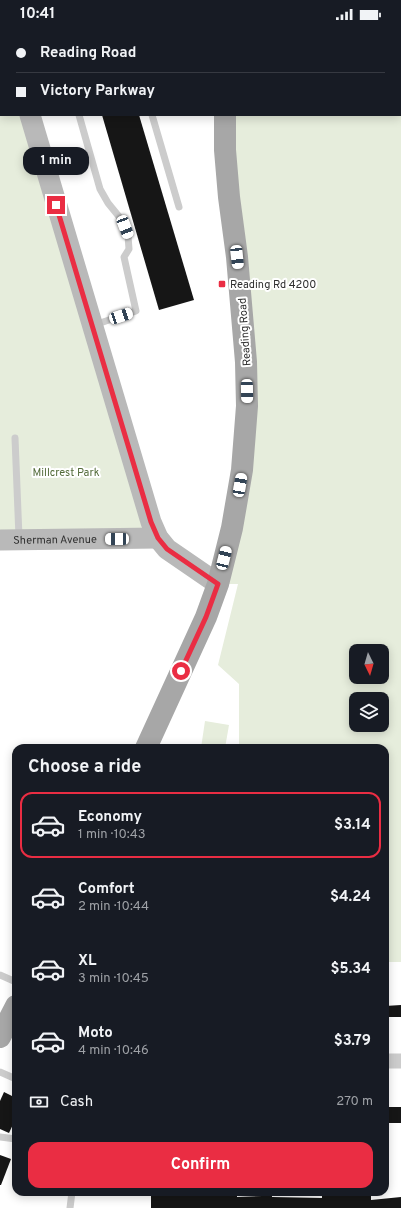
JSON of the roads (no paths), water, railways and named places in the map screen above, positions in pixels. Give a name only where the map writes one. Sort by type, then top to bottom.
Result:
[{"type":"main road","name":"Reading Road","points":[[148,744],[206,617],[218,584],[232,528],[242,470],[247,406],[246,362],[243,313],[225,150],[225,116]]},
{"type":"main road","points":[[0,1037],[12,1014]]},
{"type":"street","points":[[30,116],[145,507],[158,538],[167,549],[218,584]]},
{"type":"street","name":"Sherman Avenue","points":[[10,540],[158,538]]},
{"type":"street","points":[[389,1061],[401,1061]]},
{"type":"lane","points":[[79,116],[100,189],[108,203],[121,219],[128,236],[129,249],[124,257],[136,311],[92,325]]},
{"type":"lane","points":[[152,116],[179,207]]},
{"type":"lane","points":[[10,540],[15,438]]},
{"type":"lane","points":[[0,975],[12,980]]},
{"type":"lane","points":[[0,1072],[12,1077]]},
{"type":"lane","points":[[0,1137],[12,1138]]},
{"type":"lane","points":[[70,1208],[72,1196]]},
{"type":"place","name":"Reading Rd 4200","points":[[222,284]]},
{"type":"park label","name":"Millcrest Park","points":[[66,472]]}]
